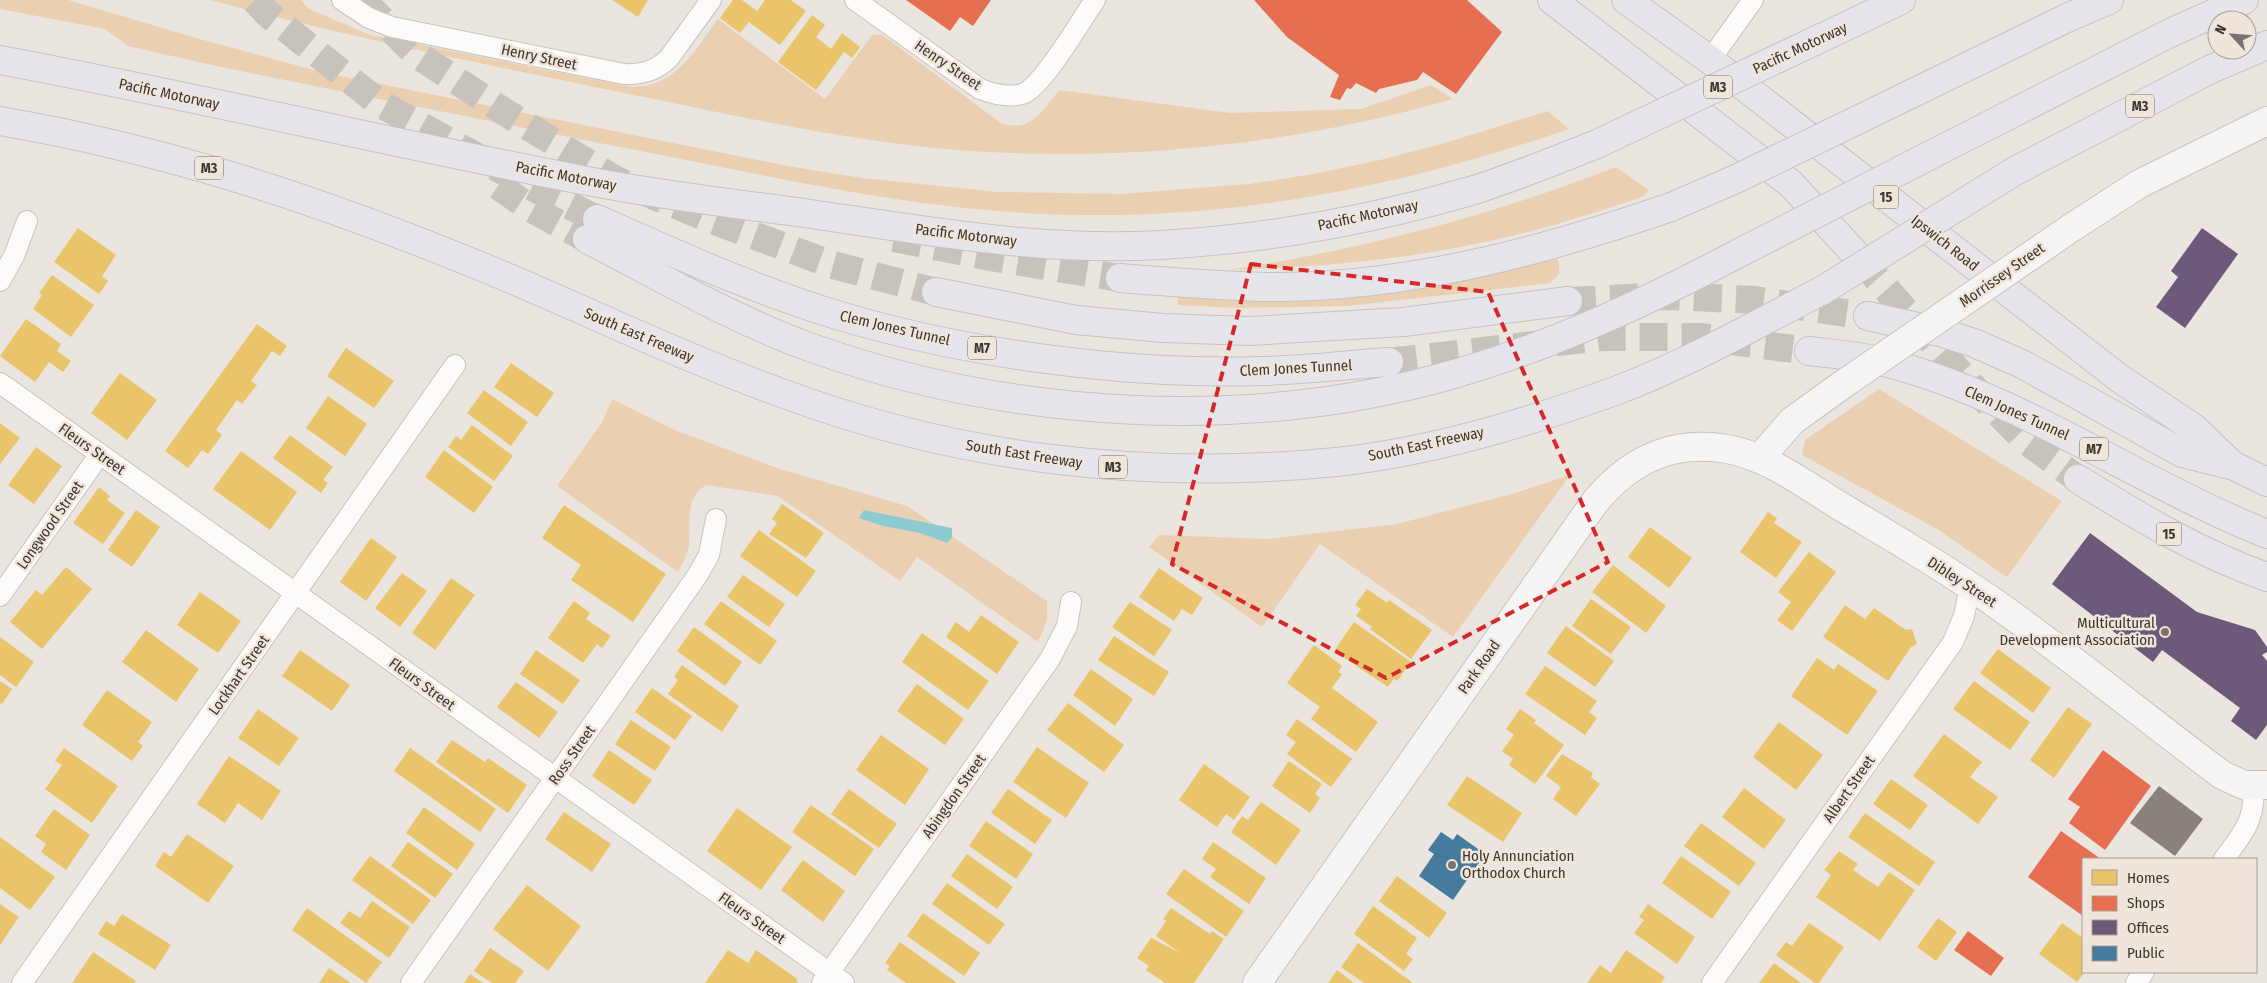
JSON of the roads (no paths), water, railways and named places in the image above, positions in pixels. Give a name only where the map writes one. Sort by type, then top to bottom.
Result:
[{"type":"highway","points":[[1552,0],[1791,184],[1859,258]]},
{"type":"highway","name":"Ipswich Road","points":[[1626,0],[1710,60],[2119,378],[2195,430],[2232,465],[2267,482]]},
{"type":"highway","name":"Pacific Motorway","points":[[0,60],[596,183],[994,240],[1079,246],[1158,245],[1255,237],[1395,211],[1477,189],[1597,144],[1901,0]]},
{"type":"highway","points":[[1120,278],[1268,287],[1363,281],[1446,270],[1518,255],[1587,236],[1671,207],[1738,178],[2069,17],[2109,0]]},
{"type":"highway","name":"Clem Jones Tunnel","points":[[1389,362],[1261,371],[1178,370],[1096,364],[998,350],[915,335],[797,302],[592,229],[734,314],[810,347],[919,380],[975,392],[1119,410],[1200,410],[1278,406],[1365,394],[1451,374],[1530,349],[1622,313],[2170,33],[2244,0]]},
{"type":"highway","name":"South East Freeway","points":[[0,121],[61,132],[208,167],[295,196],[411,238],[710,365],[781,393],[850,416],[912,434],[976,448],[1110,466],[1178,470],[1340,462],[1482,434],[1620,389],[1714,347],[1823,290],[2015,172],[2201,74],[2267,45]]},
{"type":"highway","points":[[936,292],[1076,320],[1163,328],[1249,331],[1403,322],[1568,301]]},
{"type":"highway","name":"M7","points":[[1868,316],[1940,332],[1974,343],[2022,364],[2182,453],[2232,465]]},
{"type":"highway","name":"Clem Jones Tunnel","points":[[1809,351],[1882,361],[1964,388],[2037,420],[2180,494],[2267,534]]},
{"type":"highway","name":"15","points":[[2078,479],[2156,528],[2267,577]]},
{"type":"street","name":"Henry Street","points":[[342,0],[369,18],[392,27],[636,75],[649,72],[661,66],[669,58],[711,0]]},
{"type":"street","name":"Henry Street","points":[[855,0],[980,88],[1012,96],[1028,91],[1040,80],[1095,0]]},
{"type":"street","points":[[1710,60],[1753,0]]},
{"type":"street","name":"Morrissey Street","points":[[1759,459],[1792,421],[2071,228],[2139,184],[2267,121]]},
{"type":"street","points":[[0,281],[14,256],[27,221]]},
{"type":"street","name":"Lockhart Street","points":[[22,983],[455,365]]},
{"type":"street","name":"Fleurs Street","points":[[0,383],[296,593],[832,980]]},
{"type":"street","name":"Park Road","points":[[1257,983],[1595,502],[1617,477],[1638,463],[1659,454],[1687,448],[1720,448],[1759,459]]},
{"type":"street","name":"Longwood Street","points":[[0,596],[100,454]]},
{"type":"street","name":"Dibley Street","points":[[1759,459],[1798,480],[1970,586],[2222,775],[2236,783],[2260,785]]},
{"type":"street","name":"Ross Street","points":[[411,983],[697,576],[709,555],[716,519]]},
{"type":"street","name":"Albert Street","points":[[1712,983],[1953,642],[1964,616],[1970,586]]},
{"type":"street","name":"Abingdon Street","points":[[832,980],[1050,659],[1067,626],[1071,602]]},
{"type":"street","points":[[2225,858],[2251,819],[2260,785]]},
{"type":"water","points":[[864,510],[952,528],[952,537],[947,543],[920,533],[883,526],[859,518]]},
{"type":"tunnel","points":[[255,0],[268,14],[379,103],[538,190],[597,219]]},
{"type":"tunnel","points":[[362,0],[416,54],[503,111],[616,180],[707,218],[833,265],[936,292]]},
{"type":"tunnel","points":[[498,186],[532,209],[587,239]]},
{"type":"tunnel","points":[[894,238],[990,257],[1120,278]]},
{"type":"tunnel","points":[[1859,258],[1965,379],[2025,440],[2078,479]]},
{"type":"tunnel","points":[[1568,301],[1670,296],[1754,300],[1868,316]]},
{"type":"tunnel","points":[[1389,362],[1602,337],[1700,337],[1809,351]]},
{"type":"place","name":"Multicultural Development Association","points":[[2165,632]]},
{"type":"place","name":"Holy Annunciation Orthodox Church","points":[[1452,865]]}]
